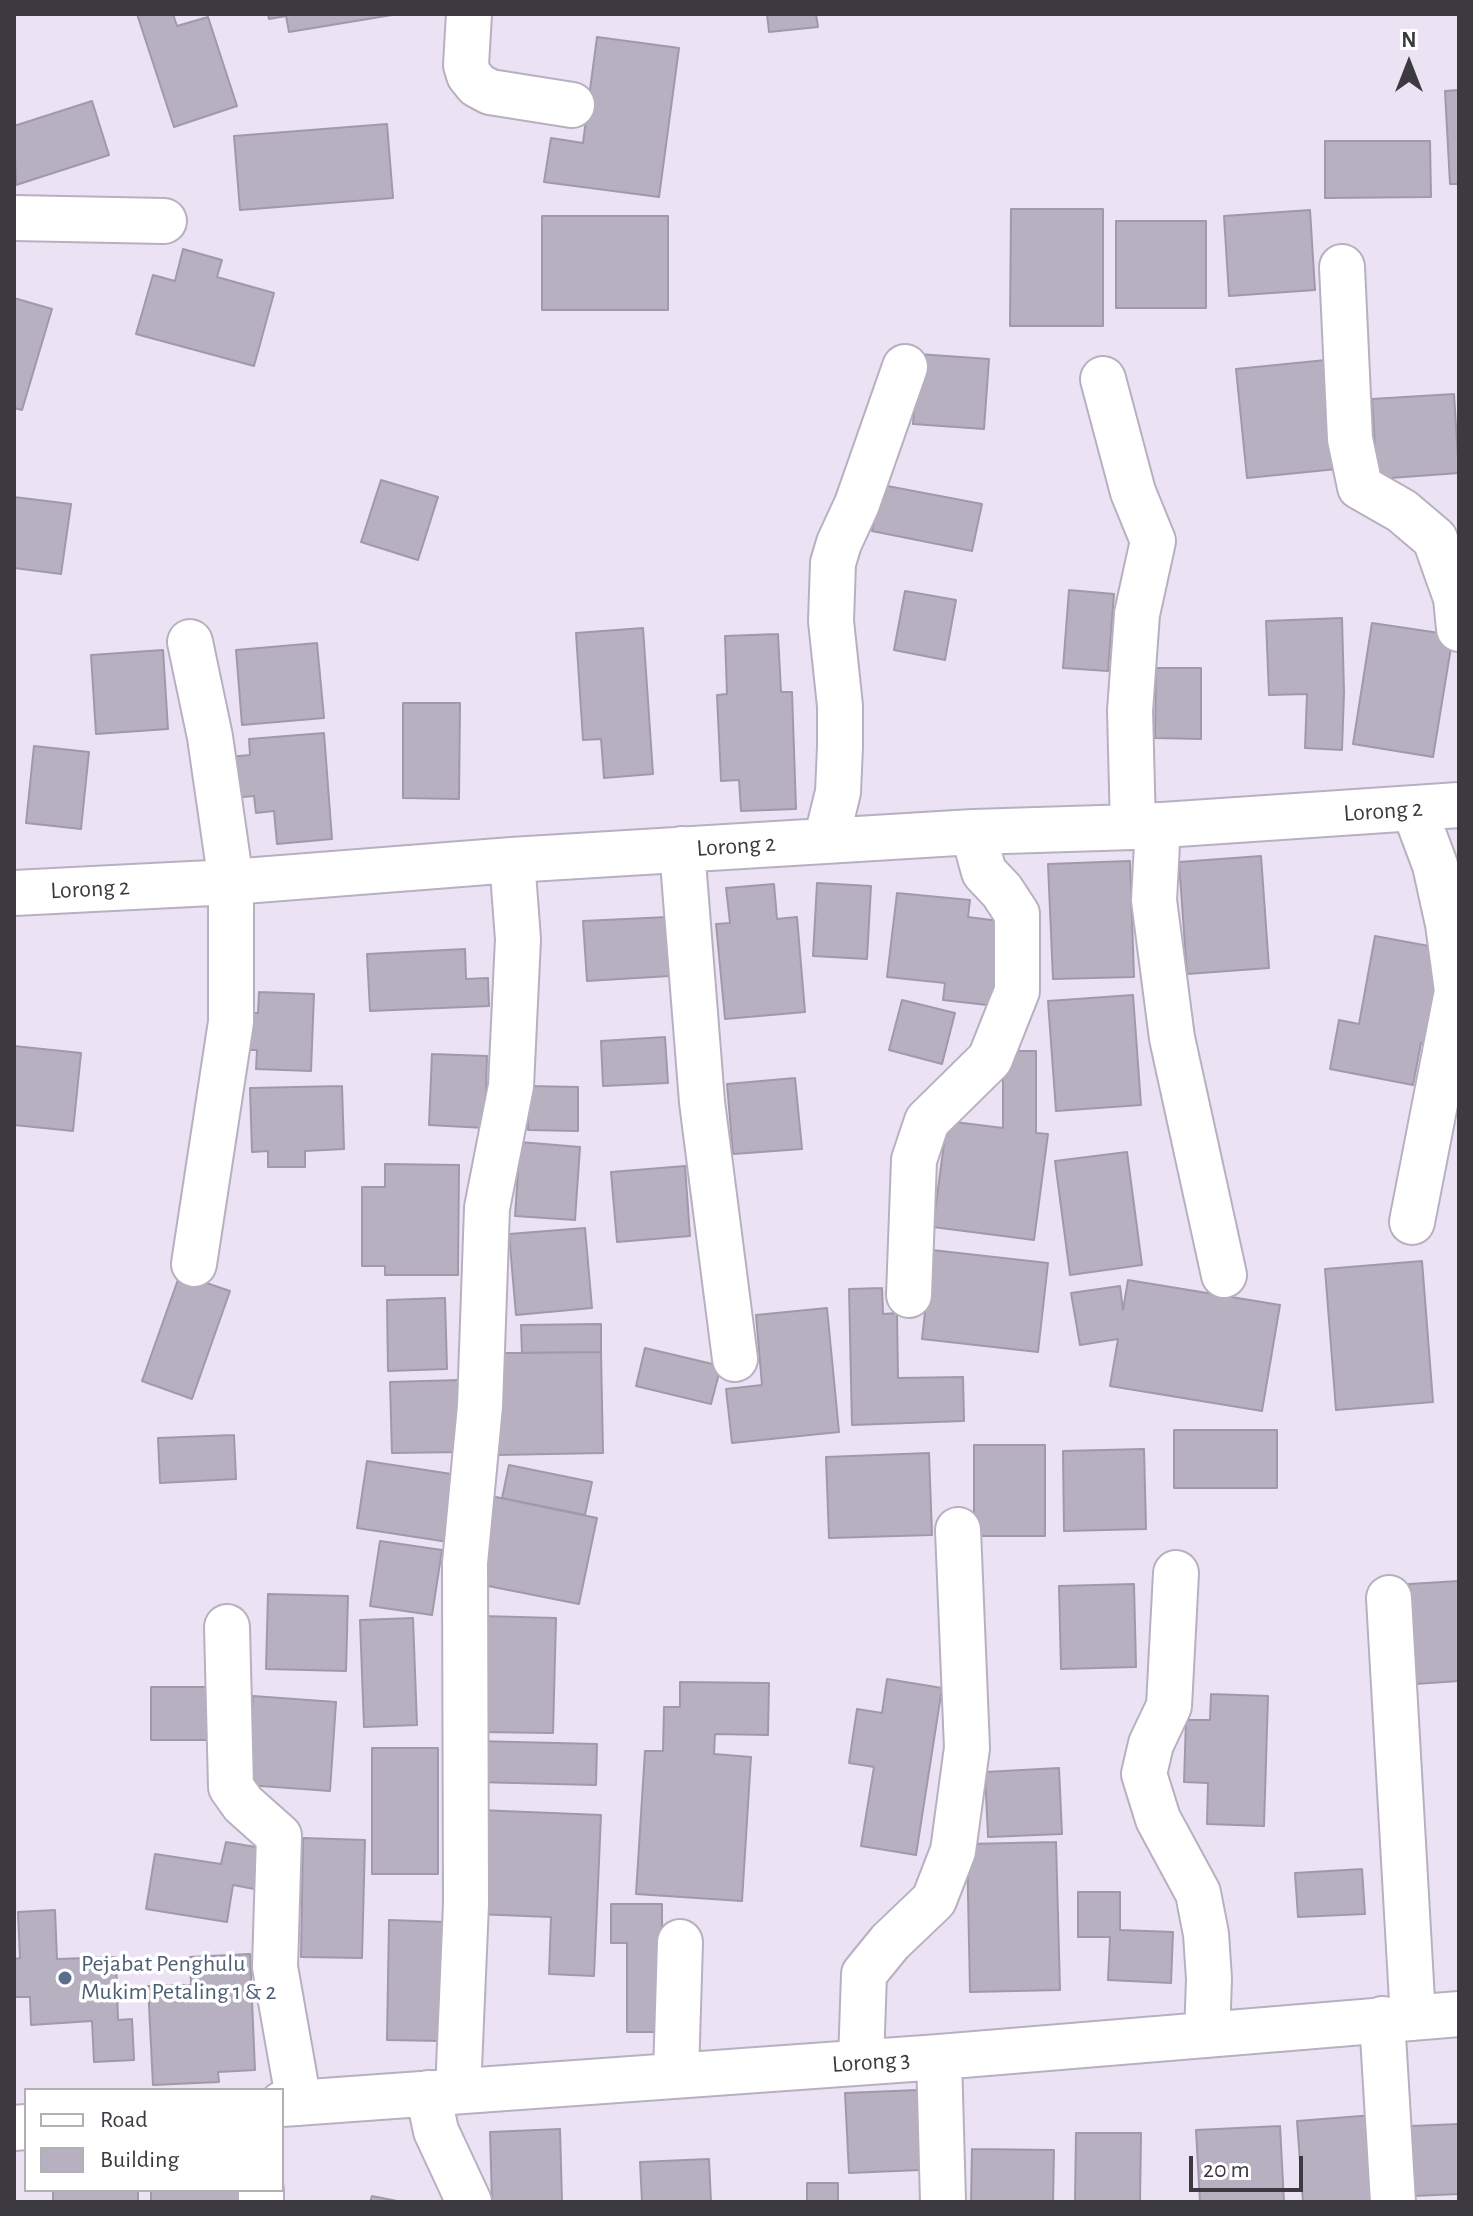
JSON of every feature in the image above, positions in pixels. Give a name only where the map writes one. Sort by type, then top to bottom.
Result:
[{"type":"street","points":[[469,14],[466,65],[477,85],[490,92],[572,105]]},
{"type":"street","points":[[14,218],[164,221]]},
{"type":"street","points":[[1342,267],[1350,439],[1360,487],[1402,511],[1435,539],[1456,598],[1459,629]]},
{"type":"street","points":[[826,841],[838,792],[840,747],[840,706],[831,621],[833,563],[905,367]]},
{"type":"street","points":[[1103,379],[1133,492],[1153,541],[1137,614],[1130,711],[1172,1038],[1224,1275]]},
{"type":"street","points":[[190,642],[210,737],[231,882],[231,1022],[194,1264]]},
{"type":"street","name":"Lorong 2","points":[[14,893],[231,882],[682,849],[973,832],[1146,826],[1459,805]]},
{"type":"street","points":[[1412,1222],[1457,991],[1448,924],[1435,865],[1414,809]]},
{"type":"street","points":[[909,1295],[914,1160],[927,1121],[990,1059],[1017,991],[1017,914],[1002,891],[984,872],[973,832]]},
{"type":"street","points":[[682,849],[702,1102],[735,1359]]},
{"type":"street","points":[[469,2202],[436,2131],[466,1904],[465,1563],[480,1406],[487,1208],[511,1086],[518,939],[512,860]]},
{"type":"street","points":[[861,2062],[864,1974],[890,1942],[934,1900],[953,1851],[967,1748],[958,1530]]},
{"type":"street","points":[[1176,1573],[1169,1706],[1151,1744],[1144,1774],[1158,1819],[1198,1893],[1206,1934],[1209,1979],[1207,2035]]},
{"type":"street","points":[[1389,1598],[1397,2018],[1393,2202]]},
{"type":"street","points":[[227,1627],[231,1787],[243,1804],[279,1836],[275,1967],[290,2104]]},
{"type":"street","points":[[676,2075],[680,1942]]},
{"type":"street","name":"Lorong 3","points":[[290,2104],[939,2057],[1459,2014]]},
{"type":"street","points":[[939,2057],[943,2202]]},
{"type":"building","points":[[137,14],[173,14],[177,26],[208,17],[237,106],[174,127]]},
{"type":"building","points":[[268,14],[392,15],[289,32],[286,16],[269,19]]},
{"type":"building","points":[[767,14],[816,14],[818,27],[769,32]]},
{"type":"building","points":[[597,37],[679,48],[659,197],[544,182],[551,138],[583,143]]},
{"type":"building","points":[[1459,90],[1459,184],[1450,184],[1445,91]]},
{"type":"building","points":[[92,101],[109,155],[16,185],[14,126]]},
{"type":"building","points":[[387,124],[393,198],[240,210],[234,136]]},
{"type":"building","points":[[1325,141],[1430,141],[1431,197],[1325,198]]},
{"type":"building","points":[[1011,209],[1103,209],[1103,326],[1010,326]]},
{"type":"building","points":[[1310,210],[1315,290],[1229,296],[1224,216]]},
{"type":"building","points":[[542,216],[668,216],[668,310],[542,310]]},
{"type":"building","points":[[1116,221],[1206,221],[1206,308],[1116,308]]},
{"type":"building","points":[[183,249],[222,260],[217,277],[274,293],[254,366],[136,334],[153,275],[175,281]]},
{"type":"building","points":[[14,298],[52,309],[22,410],[14,408]]},
{"type":"building","points":[[918,354],[989,359],[984,429],[913,424]]},
{"type":"building","points":[[1326,360],[1337,469],[1247,478],[1236,369]]},
{"type":"building","points":[[1454,394],[1459,473],[1377,479],[1372,399]]},
{"type":"building","points":[[381,480],[438,497],[418,560],[361,542]]},
{"type":"building","points":[[882,485],[982,504],[972,551],[872,531]]},
{"type":"building","points":[[14,497],[71,504],[61,574],[14,568]]},
{"type":"building","points":[[1069,590],[1114,594],[1108,671],[1063,668]]},
{"type":"building","points":[[905,591],[956,600],[945,660],[894,650]]},
{"type":"building","points":[[1342,618],[1342,750],[1305,748],[1307,694],[1269,695],[1266,621]]},
{"type":"building","points":[[1372,623],[1453,635],[1433,757],[1353,744]]},
{"type":"building","points":[[643,628],[653,774],[604,778],[601,739],[583,740],[576,633]]},
{"type":"building","points":[[778,634],[781,692],[792,692],[796,809],[741,811],[739,780],[721,781],[717,695],[727,694],[725,636]]},
{"type":"building","points":[[317,643],[324,718],[242,725],[236,650]]},
{"type":"building","points":[[163,650],[168,729],[96,734],[91,655]]},
{"type":"building","points":[[1156,668],[1201,668],[1201,739],[1155,738]]},
{"type":"building","points":[[403,703],[460,703],[459,799],[403,798]]},
{"type":"building","points":[[324,733],[332,839],[277,844],[274,811],[256,813],[254,796],[231,798],[228,757],[250,755],[249,739]]},
{"type":"building","points":[[34,746],[89,752],[81,829],[26,823]]},
{"type":"building","points":[[1261,856],[1269,968],[1187,974],[1179,862]]},
{"type":"building","points":[[1130,861],[1134,977],[1053,979],[1048,864]]},
{"type":"building","points":[[817,883],[871,886],[867,959],[813,956]]},
{"type":"building","points":[[774,884],[777,919],[797,917],[805,1012],[725,1019],[716,924],[730,923],[726,888]]},
{"type":"building","points":[[897,893],[970,900],[968,917],[1007,922],[996,1006],[943,1000],[945,983],[887,977]]},
{"type":"building","points":[[667,917],[670,976],[587,981],[583,921]]},
{"type":"building","points":[[1375,936],[1445,949],[1428,1045],[1421,1043],[1413,1085],[1330,1069],[1339,1020],[1359,1024]]},
{"type":"building","points":[[465,949],[466,979],[488,978],[489,1006],[370,1011],[367,954]]},
{"type":"building","points":[[259,992],[314,994],[311,1071],[256,1069],[257,1050],[240,1050],[242,1013],[258,1013]]},
{"type":"building","points":[[1133,995],[1141,1105],[1056,1111],[1048,1001]]},
{"type":"building","points":[[902,1000],[955,1013],[942,1064],[889,1050]]},
{"type":"building","points":[[665,1037],[668,1083],[603,1086],[601,1041]]},
{"type":"building","points":[[14,1046],[81,1053],[73,1131],[14,1125]]},
{"type":"building","points":[[1003,1051],[1036,1051],[1036,1133],[1048,1134],[1034,1240],[933,1227],[947,1121],[1003,1128]]},
{"type":"building","points":[[432,1054],[487,1056],[485,1128],[429,1125]]},
{"type":"building","points":[[795,1078],[802,1149],[733,1154],[727,1084]]},
{"type":"building","points":[[342,1086],[344,1149],[305,1151],[305,1167],[268,1167],[268,1151],[252,1152],[250,1088]]},
{"type":"building","points":[[528,1086],[578,1087],[578,1131],[528,1130]]},
{"type":"building","points":[[520,1142],[580,1147],[575,1220],[515,1216]]},
{"type":"building","points":[[1127,1152],[1142,1265],[1070,1275],[1055,1161]]},
{"type":"building","points":[[385,1164],[459,1165],[458,1275],[385,1275],[385,1266],[362,1266],[362,1187],[385,1187]]},
{"type":"building","points":[[685,1166],[690,1236],[617,1242],[611,1172]]},
{"type":"building","points":[[585,1228],[592,1308],[516,1315],[509,1234]]},
{"type":"building","points":[[932,1250],[1048,1263],[1038,1352],[922,1339]]},
{"type":"building","points":[[1422,1261],[1433,1402],[1336,1410],[1325,1269]]},
{"type":"building","points":[[180,1274],[230,1291],[192,1399],[142,1381]]},
{"type":"building","points":[[1128,1280],[1280,1305],[1262,1411],[1110,1386],[1118,1339],[1080,1345],[1071,1293],[1120,1286],[1123,1310]]},
{"type":"building","points":[[882,1288],[883,1314],[897,1313],[898,1378],[963,1377],[964,1421],[852,1425],[849,1289]]},
{"type":"building","points":[[445,1298],[447,1369],[388,1371],[387,1300]]},
{"type":"building","points":[[827,1308],[839,1432],[732,1443],[726,1389],[762,1385],[756,1315]]},
{"type":"building","points":[[601,1324],[601,1352],[522,1353],[521,1325]]},
{"type":"building","points":[[645,1348],[721,1366],[711,1404],[636,1386]]},
{"type":"building","points":[[601,1352],[603,1453],[497,1455],[495,1353]]},
{"type":"building","points":[[460,1380],[461,1452],[392,1453],[390,1382]]},
{"type":"building","points":[[1174,1430],[1277,1430],[1277,1488],[1174,1488]]},
{"type":"building","points":[[234,1435],[236,1479],[160,1483],[158,1438]]},
{"type":"building","points":[[974,1445],[1045,1445],[1045,1536],[974,1536]]},
{"type":"building","points":[[1144,1449],[1146,1529],[1064,1531],[1063,1451]]},
{"type":"building","points":[[929,1453],[932,1535],[829,1538],[826,1457]]},
{"type":"building","points":[[367,1461],[458,1475],[448,1542],[357,1528]]},
{"type":"building","points":[[509,1465],[592,1482],[585,1515],[502,1498]]},
{"type":"building","points":[[486,1495],[597,1518],[579,1604],[468,1582]]},
{"type":"building","points":[[380,1541],[442,1550],[432,1615],[370,1606]]},
{"type":"building","points":[[1459,1581],[1459,1681],[1415,1684],[1409,1584]]},
{"type":"building","points":[[1134,1584],[1136,1667],[1061,1669],[1059,1586]]},
{"type":"building","points":[[268,1594],[348,1596],[346,1671],[266,1669]]},
{"type":"building","points":[[481,1616],[556,1618],[553,1733],[479,1732]]},
{"type":"building","points":[[413,1618],[417,1725],[364,1727],[360,1620]]},
{"type":"building","points":[[887,1679],[942,1688],[916,1855],[861,1846],[874,1767],[849,1763],[857,1709],[882,1713]]},
{"type":"building","points":[[680,1682],[769,1683],[768,1735],[715,1734],[714,1754],[751,1757],[742,1901],[636,1894],[645,1751],[663,1751],[664,1707],[680,1707]]},
{"type":"building","points":[[151,1687],[211,1687],[211,1740],[151,1740]]},
{"type":"building","points":[[1211,1694],[1268,1696],[1264,1826],[1207,1824],[1208,1783],[1184,1782],[1186,1720],[1210,1720]]},
{"type":"building","points":[[253,1696],[336,1702],[330,1791],[247,1785]]},
{"type":"building","points":[[475,1741],[597,1744],[596,1785],[475,1782]]},
{"type":"building","points":[[372,1748],[438,1748],[438,1874],[372,1874]]},
{"type":"building","points":[[1059,1768],[1062,1834],[988,1837],[985,1772]]},
{"type":"building","points":[[479,1810],[601,1815],[594,1976],[549,1974],[551,1917],[475,1914]]},
{"type":"building","points":[[303,1838],[365,1840],[362,1958],[301,1957]]},
{"type":"building","points":[[226,1842],[273,1850],[265,1891],[233,1885],[227,1922],[146,1909],[155,1854],[221,1864]]},
{"type":"building","points":[[1056,1842],[1060,1990],[970,1992],[967,1844]]},
{"type":"building","points":[[1362,1869],[1365,1914],[1298,1917],[1295,1873]]},
{"type":"building","points":[[1078,1892],[1120,1892],[1120,1930],[1173,1932],[1171,1983],[1108,1980],[1110,1937],[1078,1937]]},
{"type":"building","points":[[611,1904],[662,1904],[662,2032],[627,2032],[627,1943],[611,1943]]},
{"type":"building","name":"Pejabat Penghulu Mukim Petaling 1 & 2","points":[[55,1910],[57,1959],[116,1957],[118,2020],[132,2019],[134,2060],[94,2062],[92,2021],[31,2025],[30,1997],[14,1997],[14,1959],[20,1958],[18,1912]]},
{"type":"building","points":[[389,1920],[446,1922],[443,2041],[387,2040]]},
{"type":"building","points":[[250,1954],[255,2070],[218,2072],[219,2082],[153,2085],[148,1986],[191,1985],[190,1957]]},
{"type":"building","points":[[918,2090],[921,2170],[849,2173],[845,2093]]},
{"type":"building","points":[[1374,2115],[1381,2202],[1303,2202],[1297,2121]]},
{"type":"building","points":[[1459,2124],[1459,2194],[1413,2196],[1411,2126]]},
{"type":"building","points":[[1280,2126],[1284,2202],[1200,2202],[1196,2130]]},
{"type":"building","points":[[560,2129],[562,2202],[492,2202],[490,2132]]},
{"type":"building","points":[[1076,2133],[1141,2133],[1140,2202],[1075,2202]]},
{"type":"building","points":[[972,2149],[1054,2150],[1053,2202],[971,2202]]},
{"type":"building","points":[[709,2159],[711,2202],[642,2202],[640,2162]]},
{"type":"building","points":[[807,2183],[838,2183],[838,2202],[807,2202]]},
{"type":"building","points":[[53,2192],[138,2192],[138,2202],[53,2202]]},
{"type":"building","points":[[151,2192],[241,2192],[241,2202],[151,2202]]},
{"type":"building","points":[[372,2196],[402,2202],[370,2202]]},
{"type":"place","name":"Pejabat Penghulu Mukim Petaling 1 & 2","points":[[65,1978]]}]
